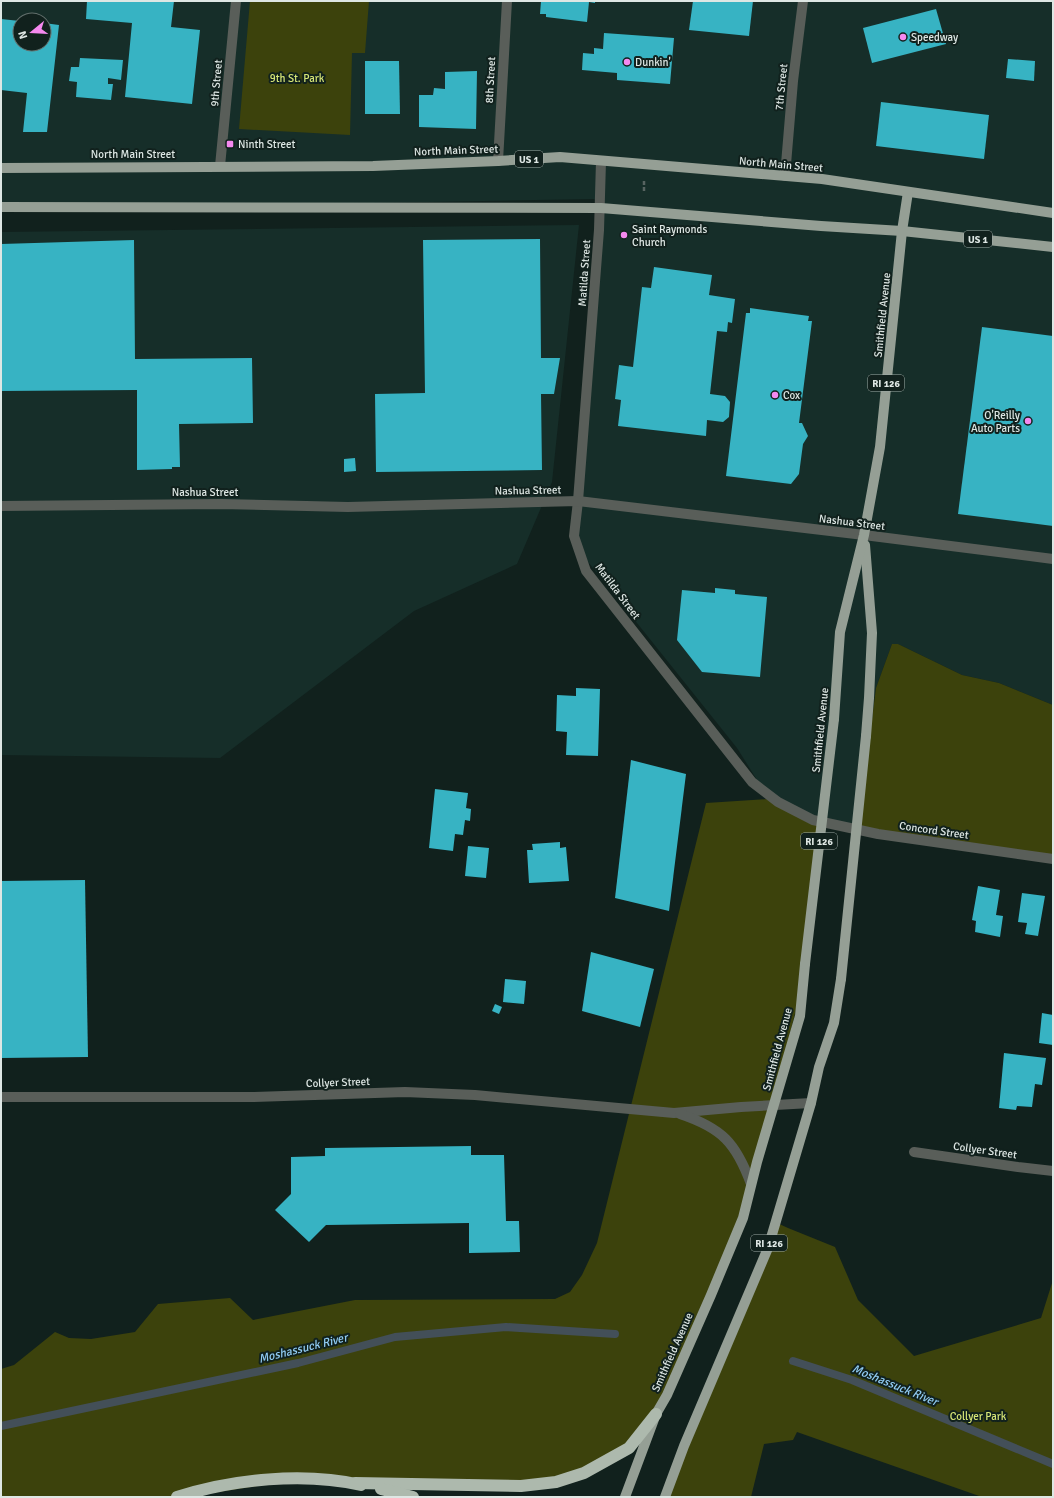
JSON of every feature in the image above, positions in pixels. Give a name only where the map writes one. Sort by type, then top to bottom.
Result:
[{"type":"highway","points":[[177,1497],[195,1491],[271,1479],[315,1478],[355,1483],[521,1486],[556,1482],[584,1473],[630,1448],[656,1414]]},
{"type":"highway","points":[[355,1483],[413,1497]]},
{"type":"main road","name":"North Main Street","points":[[1,168],[37,166],[373,166],[560,157],[822,179],[1053,213]]},
{"type":"main road","name":"Smithfield Avenue","points":[[625,1497],[656,1414],[667,1394],[711,1295],[743,1218],[751,1184],[800,1016],[834,719],[840,632],[864,535],[880,447],[902,231],[908,192]]},
{"type":"main road","name":"US 1","points":[[1,207],[601,208],[902,231],[1053,247]]},
{"type":"main road","name":"Smithfield Avenue","points":[[665,1497],[684,1446],[768,1248],[811,1103],[819,1067],[834,1023],[841,978],[869,698],[872,633],[864,535]]},
{"type":"street","name":"9th Street","points":[[220,166],[236,1]]},
{"type":"street","name":"8th Street","points":[[498,161],[507,1]]},
{"type":"street","name":"7th Street","points":[[785,176],[793,81],[802,1]]},
{"type":"street","name":"Matilda Street","points":[[601,161],[601,208],[574,536],[586,571],[752,782],[778,802],[813,820]]},
{"type":"street","name":"Nashua Street","points":[[1,506],[221,504],[348,506],[578,501],[1053,559]]},
{"type":"street","name":"Concord Street","points":[[813,820],[878,834],[1053,859]]},
{"type":"street","name":"Collyer Street","points":[[1,1096],[252,1097],[405,1092],[475,1095],[674,1113],[811,1103]]},
{"type":"street","name":"Collyer Street","points":[[674,1113],[713,1127],[724,1137],[735,1150],[744,1165],[751,1184]]},
{"type":"street","name":"Collyer Street","points":[[914,1152],[1053,1171]]},
{"type":"path","points":[[644,179],[644,191]]},
{"type":"shaded area","points":[[1,1],[1053,1],[1053,705],[999,683],[962,675],[898,644],[892,644],[876,688],[858,829],[851,830],[769,799],[737,748],[581,553],[570,534],[602,205],[594,199],[1,210]]},
{"type":"shaded area","points":[[579,225],[552,482],[517,564],[414,611],[220,758],[1,755],[1,232]]},
{"type":"green space","name":"9th St. Park","points":[[250,1],[369,1],[365,53],[352,53],[350,135],[239,129]]},
{"type":"green space","points":[[892,644],[898,644],[962,675],[999,683],[1053,705],[1053,859],[858,829],[876,688]]},
{"type":"green space","points":[[769,799],[822,822],[811,949],[774,1098],[742,1216],[651,1431],[550,1485],[302,1479],[186,1497],[1,1497],[1,1369],[14,1365],[55,1332],[69,1338],[91,1339],[135,1332],[158,1304],[230,1298],[253,1320],[355,1300],[555,1299],[570,1292],[582,1275],[597,1243],[706,803]]},
{"type":"green space","name":"Collyer Park","points":[[777,1223],[835,1247],[858,1300],[914,1356],[1041,1318],[1053,1280],[1053,1497],[982,1497],[797,1432],[793,1440],[764,1444],[751,1497],[662,1497]]},
{"type":"building","points":[[87,1],[174,1],[171,27],[200,30],[192,104],[125,97],[132,23],[86,19]]},
{"type":"building","points":[[541,1],[595,1],[595,3],[589,2],[587,22],[546,17],[546,14],[540,14]]},
{"type":"building","points":[[693,1],[753,1],[749,36],[689,30]]},
{"type":"building","points":[[936,9],[946,44],[872,63],[863,28]]},
{"type":"building","points":[[1,19],[12,20],[12,52],[52,52],[52,24],[59,25],[47,132],[23,132],[27,93],[1,90]]},
{"type":"building","name":"Dunkin'","points":[[604,33],[674,38],[670,84],[617,80],[617,73],[582,70],[583,53],[594,54],[594,48],[603,49]]},
{"type":"building","points":[[80,58],[123,60],[121,80],[108,78],[108,84],[113,84],[111,100],[76,97],[77,82],[69,81],[71,67],[79,67]]},
{"type":"building","points":[[1008,59],[1035,61],[1034,81],[1006,78]]},
{"type":"building","points":[[365,61],[399,61],[400,114],[365,114]]},
{"type":"building","points":[[477,71],[476,129],[419,127],[419,95],[433,95],[434,88],[445,89],[445,72]]},
{"type":"building","points":[[881,102],[989,115],[984,159],[876,146]]},
{"type":"building","points":[[540,239],[541,358],[560,358],[554,394],[541,394],[542,470],[376,472],[375,394],[425,393],[423,240]]},
{"type":"building","points":[[134,240],[135,359],[252,358],[253,423],[179,424],[180,467],[172,467],[172,469],[137,470],[137,390],[1,391],[1,244]]},
{"type":"building","points":[[654,267],[712,275],[709,295],[735,299],[732,323],[728,322],[727,332],[717,331],[710,394],[725,396],[730,402],[729,417],[723,422],[707,420],[706,436],[618,426],[621,400],[615,399],[619,365],[633,367],[642,287],[651,288]]},
{"type":"building","points":[[750,308],[809,316],[808,321],[812,321],[799,423],[802,423],[808,436],[803,444],[799,474],[791,484],[726,476],[746,313],[750,313]]},
{"type":"building","points":[[982,327],[1053,336],[1053,526],[958,514]]},
{"type":"building","points":[[355,458],[356,471],[344,472],[344,459]]},
{"type":"building","points":[[715,588],[735,590],[735,594],[767,597],[760,677],[702,672],[677,640],[682,590],[715,593]]},
{"type":"building","points":[[576,688],[600,689],[598,756],[566,755],[567,732],[556,731],[557,695],[576,696]]},
{"type":"building","points":[[631,760],[686,774],[669,911],[615,898]]},
{"type":"building","points":[[435,789],[468,793],[466,808],[471,809],[470,821],[465,820],[463,835],[455,834],[453,851],[429,848]]},
{"type":"building","points":[[560,842],[560,848],[566,847],[569,881],[529,883],[527,850],[533,850],[532,844]]},
{"type":"building","points":[[468,846],[489,848],[486,878],[465,876]]},
{"type":"building","points":[[85,880],[88,1057],[1,1058],[1,881]]},
{"type":"building","points":[[978,886],[1000,890],[996,915],[1003,916],[1000,937],[975,932],[976,921],[972,920]]},
{"type":"building","points":[[1022,893],[1045,896],[1038,936],[1025,934],[1027,923],[1018,922]]},
{"type":"building","points":[[591,952],[654,969],[640,1027],[582,1011]]},
{"type":"building","points":[[505,979],[526,981],[524,1004],[503,1002]]},
{"type":"building","points":[[495,1004],[502,1007],[499,1014],[492,1011]]},
{"type":"building","points":[[1042,1013],[1053,1015],[1053,1045],[1039,1043]]},
{"type":"building","points":[[1004,1053],[1046,1058],[1042,1085],[1035,1084],[1032,1107],[1017,1106],[1016,1110],[999,1108]]},
{"type":"building","points":[[471,1146],[471,1155],[504,1155],[506,1221],[519,1221],[520,1252],[469,1253],[469,1223],[326,1225],[309,1242],[275,1210],[291,1194],[291,1157],[325,1156],[325,1148]]},
{"type":"waterway","name":"Moshassuck River","points":[[1,1426],[298,1363],[395,1337],[506,1327],[615,1334]]},
{"type":"waterway","name":"Moshassuck River","points":[[793,1361],[852,1380],[1053,1464]]},
{"type":"place","name":"Speedway","points":[[903,37]]},
{"type":"place","name":"Dunkin'","points":[[627,62]]},
{"type":"place","name":"Ninth Street","points":[[230,144]]},
{"type":"place","name":"Saint Raymonds Church","points":[[624,235]]},
{"type":"place","name":"Cox","points":[[775,395]]},
{"type":"place","name":"O'Reilly Auto Parts","points":[[1028,421]]}]
